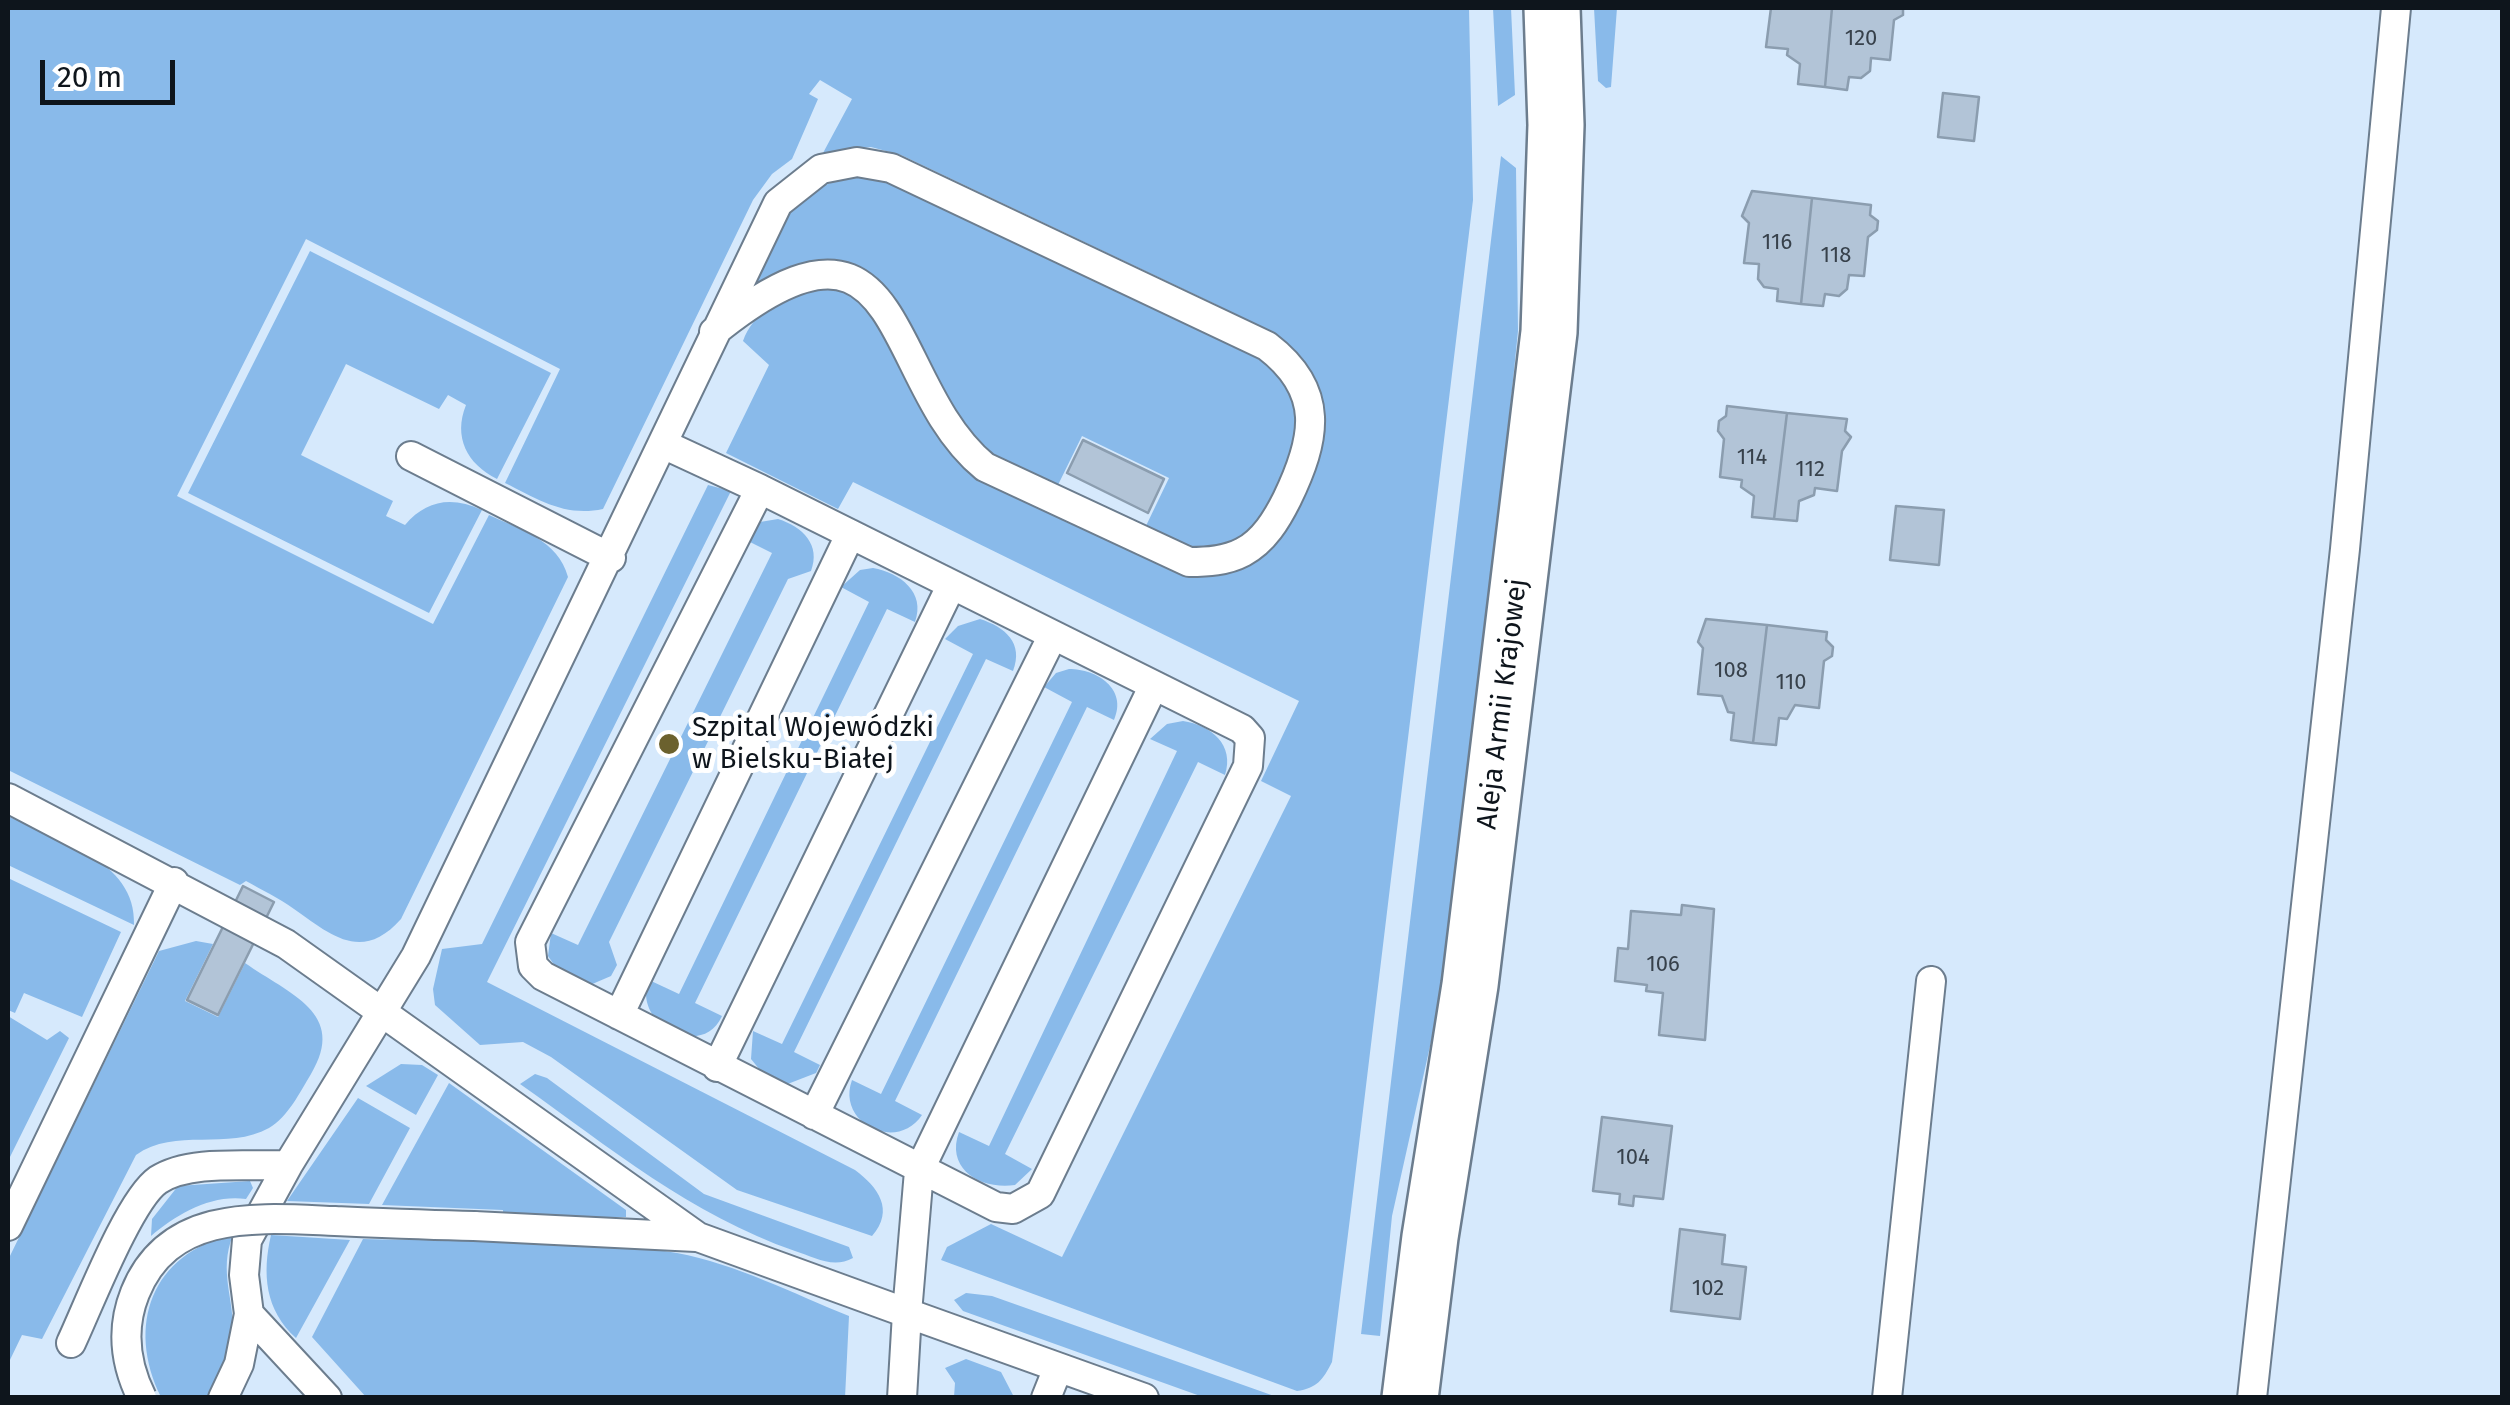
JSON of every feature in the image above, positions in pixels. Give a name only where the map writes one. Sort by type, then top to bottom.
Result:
[{"type":"street","name":"Aleja Armii Krajowej","points":[[1410,1398],[1430,1237],[1470,985],[1550,332],[1556,124],[1552,8]]},
{"type":"lane","points":[[2252,1398],[2346,550],[2396,8]]},
{"type":"lane","points":[[222,1398],[239,1364],[249,1314],[244,1275],[247,1240],[416,956],[611,558],[714,332],[785,195],[820,169],[874,162],[1266,346],[1282,358],[1302,388],[1312,422],[1312,439],[1282,508],[1256,543],[1224,559],[1189,562],[985,467],[950,430],[886,307],[860,285],[812,278],[775,286],[714,332]]},
{"type":"lane","points":[[663,444],[760,489],[1242,729],[1250,738],[1248,766],[1040,1194],[1012,1210],[918,1171],[543,976],[532,966],[530,942],[760,489]]},
{"type":"lane","points":[[411,456],[611,558]]},
{"type":"lane","points":[[619,1016],[850,535]]},
{"type":"lane","points":[[716,1067],[952,586]]},
{"type":"lane","points":[[814,1115],[1052,637]]},
{"type":"lane","points":[[902,1398],[918,1171],[1152,687]]},
{"type":"lane","points":[[8,798],[286,944],[698,1237],[1144,1398]]},
{"type":"lane","points":[[8,1226],[174,882]]},
{"type":"lane","points":[[1887,1398],[1932,981]]},
{"type":"lane","points":[[71,1343],[136,1208],[158,1181],[186,1170],[288,1166]]},
{"type":"lane","points":[[142,1398],[127,1352],[128,1310],[141,1278],[154,1261],[190,1232],[234,1218],[698,1237]]},
{"type":"lane","points":[[249,1314],[327,1398]]},
{"type":"lane","points":[[1046,1398],[1058,1368]]},
{"type":"shaded area","points":[[8,8],[1469,8],[1473,200],[1332,1362],[1319,1382],[1297,1391],[941,1260],[947,1247],[991,1224],[1062,1257],[1291,796],[1261,781],[1299,701],[853,482],[838,509],[726,453],[769,365],[743,341],[754,321],[792,293],[815,286],[835,288],[868,300],[945,441],[1206,575],[1310,479],[1324,440],[1323,414],[1291,349],[1215,304],[901,155],[871,147],[823,153],[852,99],[820,80],[809,94],[818,99],[792,159],[772,174],[753,200],[603,509],[576,511],[552,505],[505,483],[560,369],[306,239],[177,496],[433,624],[489,515],[547,545],[568,577],[401,919],[373,940],[347,940],[246,881],[240,885],[8,770]]},
{"type":"shaded area","points":[[1493,8],[1511,8],[1515,95],[1498,106]]},
{"type":"shaded area","points":[[1594,8],[1617,8],[1611,87],[1606,88],[1598,81]]},
{"type":"shaded area","points":[[1501,156],[1516,168],[1518,331],[1487,637],[1441,997],[1392,1216],[1380,1336],[1361,1334]]},
{"type":"shaded area","points":[[866,174],[891,179],[1246,346],[1269,365],[1293,394],[1301,425],[1289,475],[1258,521],[1238,539],[1216,549],[1194,552],[1175,546],[1144,530],[1169,478],[1082,436],[1057,487],[998,464],[968,439],[895,303],[862,275],[844,269],[806,269],[747,292],[778,230],[802,200],[819,188]]},
{"type":"shaded area","points":[[310,251],[551,373],[497,479],[478,466],[465,448],[461,428],[466,405],[448,395],[439,409],[346,364],[301,455],[393,501],[386,516],[405,525],[422,510],[440,503],[460,503],[482,510],[429,613],[188,493]]},
{"type":"shaded area","points":[[708,485],[731,491],[487,982],[855,1170],[881,1200],[882,1217],[872,1236],[737,1190],[551,1057],[523,1042],[480,1045],[435,1005],[433,989],[442,949],[482,944]]},
{"type":"shaded area","points":[[778,519],[808,538],[814,553],[811,571],[788,579],[609,942],[617,965],[611,976],[590,985],[559,972],[548,956],[551,933],[578,945],[772,553],[744,539],[760,522]]},
{"type":"shaded area","points":[[873,568],[901,579],[914,593],[915,622],[887,609],[695,1003],[722,1016],[712,1029],[700,1035],[685,1036],[671,1031],[650,1010],[646,996],[649,980],[679,994],[869,602],[841,587],[860,570]]},
{"type":"shaded area","points":[[980,619],[1004,632],[1014,644],[1013,671],[986,659],[794,1052],[820,1065],[816,1073],[785,1085],[764,1075],[751,1059],[753,1031],[782,1044],[973,654],[945,639],[958,626]]},
{"type":"shaded area","points":[[1069,669],[1090,673],[1107,683],[1117,699],[1114,720],[1087,707],[895,1101],[922,1115],[898,1132],[872,1128],[853,1109],[849,1095],[852,1080],[881,1094],[1072,702],[1044,687],[1056,673]]},
{"type":"shaded area","points":[[1183,721],[1203,727],[1218,738],[1227,754],[1225,775],[1198,762],[1005,1154],[1032,1169],[1015,1185],[979,1180],[969,1175],[957,1157],[959,1132],[989,1146],[1177,751],[1150,739],[1167,724]]},
{"type":"shaded area","points":[[8,816],[69,843],[108,868],[131,903],[134,925],[8,865]]},
{"type":"shaded area","points":[[8,878],[121,932],[82,1017],[24,993],[15,1013],[8,1010]]},
{"type":"shaded area","points":[[196,941],[213,944],[185,1001],[218,1017],[245,963],[308,1007],[318,1020],[321,1053],[293,1104],[269,1128],[236,1138],[167,1142],[136,1155],[42,1339],[22,1335],[8,1364],[8,1260],[159,951]]},
{"type":"shaded area","points":[[8,1016],[47,1040],[60,1031],[69,1038],[8,1161]]},
{"type":"shaded area","points":[[401,1064],[422,1065],[438,1075],[416,1115],[366,1086]]},
{"type":"shaded area","points":[[535,1074],[547,1078],[704,1194],[849,1247],[853,1258],[838,1262],[816,1259],[757,1236],[686,1199],[520,1084]]},
{"type":"shaded area","points":[[449,1083],[626,1210],[626,1217],[503,1217],[503,1210],[382,1205]]},
{"type":"shaded area","points":[[358,1098],[410,1128],[369,1204],[287,1201]]},
{"type":"shaded area","points":[[250,1181],[253,1188],[246,1199],[220,1200],[195,1207],[151,1236],[152,1219],[178,1186]]},
{"type":"shaded area","points":[[233,1235],[227,1274],[233,1337],[214,1397],[161,1397],[146,1344],[153,1296],[165,1275],[182,1258],[205,1244]]},
{"type":"shaded area","points":[[271,1235],[350,1240],[296,1338],[278,1316],[268,1291]]},
{"type":"shaded area","points":[[363,1239],[599,1244],[677,1253],[721,1264],[849,1316],[845,1398],[366,1397],[312,1337]]},
{"type":"shaded area","points":[[966,1293],[992,1296],[1277,1397],[1203,1397],[963,1311],[954,1300]]},
{"type":"shaded area","points":[[966,1359],[1001,1372],[1014,1397],[954,1397],[955,1383],[945,1368]]},
{"type":"building","points":[[1771,8],[1832,8],[1825,87],[1798,84],[1800,64],[1787,55],[1788,49],[1766,47]]},
{"type":"building","points":[[1832,8],[1903,8],[1903,15],[1894,20],[1890,60],[1871,58],[1870,71],[1861,78],[1849,77],[1847,90],[1825,87]]},
{"type":"building","points":[[1943,93],[1979,97],[1974,141],[1938,137]]},
{"type":"building","points":[[1752,191],[1812,198],[1801,304],[1777,301],[1778,289],[1764,287],[1758,279],[1759,264],[1744,263],[1749,223],[1742,216]]},
{"type":"building","points":[[1812,198],[1871,205],[1870,215],[1878,221],[1877,230],[1868,237],[1864,276],[1849,275],[1847,289],[1839,296],[1825,294],[1823,306],[1801,304]]},
{"type":"building","points":[[1727,406],[1787,413],[1774,519],[1752,517],[1754,496],[1741,487],[1742,480],[1720,477],[1724,439],[1718,431]]},
{"type":"building","points":[[1787,413],[1847,419],[1845,431],[1851,437],[1842,451],[1837,491],[1815,488],[1814,495],[1799,501],[1797,521],[1774,519]]},
{"type":"building","points":[[1083,440],[1164,479],[1148,513],[1067,473]]},
{"type":"building","points":[[1896,506],[1944,510],[1939,565],[1890,560]]},
{"type":"building","points":[[1706,619],[1767,625],[1753,743],[1731,740],[1734,713],[1728,712],[1722,696],[1698,694],[1703,648],[1698,642]]},
{"type":"building","points":[[1767,625],[1827,632],[1826,640],[1833,647],[1832,656],[1824,661],[1819,708],[1795,705],[1787,719],[1779,718],[1776,745],[1753,743]]},
{"type":"building","points":[[243,886],[274,902],[218,1015],[187,1000]]},
{"type":"building","points":[[1682,905],[1714,909],[1705,1040],[1659,1035],[1663,993],[1646,991],[1647,985],[1615,981],[1618,948],[1628,949],[1631,911],[1681,915]]},
{"type":"building","points":[[1602,1117],[1672,1126],[1663,1199],[1634,1196],[1633,1206],[1619,1204],[1620,1194],[1593,1191]]},
{"type":"building","points":[[1680,1229],[1725,1235],[1722,1264],[1746,1267],[1740,1319],[1671,1311]]},
{"type":"place","name":"Szpital Wojewódzki w Bielsku-Białej","points":[[669,744]]}]
